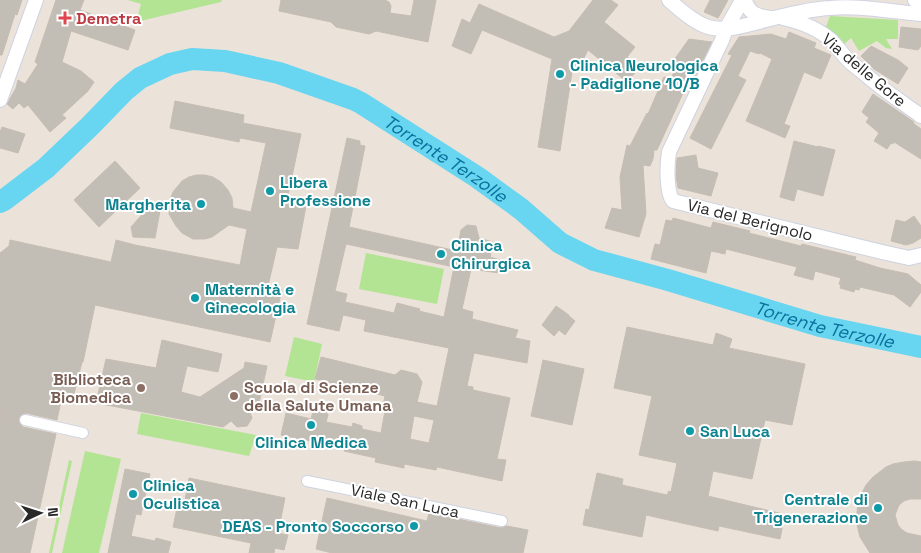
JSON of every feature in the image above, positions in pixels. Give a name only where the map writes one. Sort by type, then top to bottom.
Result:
[{"type":"street","points":[[0,100],[36,0]]},
{"type":"street","points":[[669,0],[697,22],[715,29],[740,27],[777,17],[830,8],[879,5],[921,14]]},
{"type":"street","points":[[726,29],[744,0]]},
{"type":"street","name":"Via delle Gore","points":[[744,0],[749,10],[754,14],[794,21],[825,36],[867,76],[921,116]]},
{"type":"street","points":[[916,0],[921,3]]},
{"type":"street","name":"Via del Berignolo","points":[[726,29],[668,152],[670,197],[674,201],[910,258],[921,255]]},
{"type":"street","points":[[25,420],[84,433]]},
{"type":"street","name":"Viale San Luca","points":[[307,481],[502,521]]},
{"type":"green space","points":[[128,0],[222,0],[221,2],[136,22],[141,4]]},
{"type":"green space","points":[[830,16],[898,20],[898,39],[886,39],[892,49],[886,48],[877,41],[859,51],[851,38],[843,45],[826,27]]},
{"type":"green space","points":[[366,253],[444,269],[437,304],[359,289]]},
{"type":"green space","points":[[294,337],[322,344],[314,382],[285,376]]},
{"type":"green space","points":[[141,413],[256,435],[249,456],[137,434]]},
{"type":"green space","points":[[85,451],[121,459],[99,553],[62,553]]},
{"type":"green space","points":[[69,460],[72,461],[52,553],[49,553]]},
{"type":"building","points":[[0,0],[22,0],[17,15],[15,14],[2,55],[0,55]]},
{"type":"building","points":[[56,0],[84,0],[80,10],[135,30],[128,50],[71,31],[62,62],[81,71],[94,82],[88,91],[62,115],[66,118],[50,132],[28,105],[24,108],[19,103],[13,109],[7,104],[16,88],[18,80],[25,84],[38,64],[35,62]]},
{"type":"building","points":[[281,0],[385,0],[391,6],[390,13],[411,16],[414,0],[436,0],[428,42],[376,31],[369,34],[336,27],[331,22],[279,11]]},
{"type":"building","name":"Clinica Neurologica - Padiglione 10/B","points":[[593,0],[611,0],[618,5],[604,22],[635,47],[627,57],[640,67],[627,82],[588,50],[580,66],[573,65],[560,151],[538,147],[552,59],[482,30],[471,54],[452,46],[462,19],[470,23],[479,4],[554,37],[569,31]]},
{"type":"building","points":[[710,0],[728,0],[718,18],[704,12]]},
{"type":"building","points":[[901,27],[921,29],[921,46],[918,50],[899,47]]},
{"type":"building","points":[[789,32],[816,43],[814,48],[831,55],[821,79],[804,72],[784,124],[790,126],[785,138],[746,121],[772,59],[760,53],[750,51],[738,76],[746,80],[711,149],[690,138],[732,55],[728,54],[739,37],[771,34],[786,39]]},
{"type":"building","points":[[689,39],[712,42],[692,82],[689,80],[657,150],[654,150],[650,166],[643,165],[646,214],[639,237],[605,228],[612,208],[622,210],[620,177],[627,145],[630,146],[648,114],[664,77],[670,80],[679,63],[674,60]]},
{"type":"building","points":[[871,46],[898,60],[908,68],[898,84],[874,69],[861,56]]},
{"type":"building","points":[[873,94],[914,122],[921,129],[921,159],[894,142],[887,149],[874,141],[879,133],[866,122],[869,118],[862,112]]},
{"type":"building","points":[[175,101],[244,115],[243,123],[301,134],[287,200],[306,206],[298,249],[277,247],[268,286],[282,289],[270,342],[95,305],[74,394],[63,391],[57,420],[26,413],[18,418],[23,427],[56,434],[30,553],[0,553],[0,253],[9,246],[10,240],[111,262],[116,240],[240,265],[247,229],[229,225],[212,237],[193,239],[182,233],[176,226],[169,214],[170,200],[173,192],[182,181],[196,175],[205,175],[221,182],[228,190],[232,198],[233,208],[251,212],[266,143],[240,138],[239,142],[170,128]]},
{"type":"building","points":[[2,127],[25,134],[18,153],[0,148],[0,132]]},
{"type":"building","points":[[347,138],[360,141],[360,145],[365,146],[349,227],[457,251],[461,230],[467,225],[476,226],[479,238],[493,242],[490,257],[500,260],[499,273],[471,269],[462,309],[473,312],[472,319],[518,330],[515,338],[530,341],[527,363],[474,353],[467,386],[473,387],[473,390],[510,398],[497,459],[506,460],[502,481],[437,467],[436,470],[404,464],[404,468],[375,462],[376,458],[344,451],[345,448],[281,435],[286,413],[311,419],[313,411],[318,408],[325,410],[328,415],[326,422],[352,427],[353,423],[362,426],[362,429],[381,433],[385,411],[382,411],[385,396],[315,379],[321,357],[395,375],[401,370],[417,374],[422,382],[417,402],[437,406],[449,348],[364,331],[366,320],[343,315],[339,331],[307,324]],"holes":[[[346,244],[454,267],[444,317],[397,303],[394,313],[345,302],[347,294],[335,291]],[[414,416],[434,420],[429,443],[410,439]]]},
{"type":"building","points":[[794,141],[835,150],[823,196],[797,189],[794,201],[780,197]]},
{"type":"building","points":[[696,155],[698,168],[718,173],[711,196],[678,188],[676,176],[677,158]]},
{"type":"building","points":[[115,161],[140,188],[99,227],[74,200]]},
{"type":"building","points":[[147,209],[160,211],[155,238],[133,237],[131,227]]},
{"type":"building","points":[[914,216],[921,226],[921,238],[906,245],[891,241],[896,220],[905,222]]},
{"type":"building","points":[[673,218],[711,228],[713,222],[801,246],[802,244],[856,257],[855,260],[908,274],[921,285],[921,292],[910,307],[894,295],[860,287],[859,290],[855,289],[854,292],[840,288],[841,278],[815,271],[813,280],[794,275],[797,267],[726,249],[725,254],[711,251],[706,273],[651,259],[655,244],[660,245],[666,220],[672,221]]},
{"type":"building","points":[[556,306],[575,321],[565,335],[559,330],[554,336],[542,325]]},
{"type":"building","name":"San Luca","points":[[627,327],[713,345],[716,333],[732,339],[729,348],[805,364],[792,425],[765,420],[752,479],[713,471],[708,496],[783,514],[782,518],[784,519],[780,539],[719,526],[718,531],[646,515],[642,537],[583,525],[586,509],[589,510],[597,473],[623,479],[622,485],[667,495],[669,491],[671,492],[677,463],[639,455],[652,396],[614,388]]},
{"type":"building","points":[[162,340],[222,354],[218,372],[187,366],[181,392],[200,397],[244,368],[245,362],[267,366],[259,403],[249,410],[252,418],[247,426],[237,427],[231,421],[223,427],[96,403],[106,359],[156,368]]},
{"type":"building","points":[[543,360],[584,369],[572,425],[531,416]]},
{"type":"building","name":"Centrale di Trigenerazione","points":[[921,462],[921,499],[904,501],[899,505],[895,515],[901,529],[907,533],[921,536],[921,553],[870,553],[860,537],[856,521],[858,503],[862,493],[873,477],[886,467],[893,464]]},
{"type":"building","name":"Clinica Oculistica","points":[[125,469],[150,474],[141,515],[136,514],[131,536],[155,541],[156,538],[171,542],[168,553],[108,553]]},
{"type":"building","points":[[189,478],[285,498],[278,533],[288,535],[284,550],[275,548],[274,553],[249,553],[251,543],[173,527],[179,499],[185,500]]},
{"type":"building","name":"DEAS - Pronto Soccorso","points":[[327,498],[427,521],[429,513],[501,528],[507,526],[528,530],[523,553],[332,553],[316,549]]},
{"type":"waterway","name":"Torrente Terzolle","points":[[0,202],[46,168],[124,91],[140,78],[170,64],[192,59],[225,61],[279,73],[361,103],[477,177],[521,209],[560,243],[594,260],[668,280],[820,326],[921,347]]},
{"type":"tunnel","points":[[0,415],[25,420]]},
{"type":"place","name":"Demetra","points":[[65,18]]},
{"type":"place","name":"Clinica Neurologica - Padiglione 10/B","points":[[560,74]]},
{"type":"place","name":"Libera Professione","points":[[270,191]]},
{"type":"place","name":"Margherita","points":[[201,204]]},
{"type":"place","name":"Clinica Chirurgica","points":[[441,254]]},
{"type":"place","name":"Maternità e Ginecologia","points":[[195,298]]},
{"type":"place","name":"Biblioteca Biomedica","points":[[141,388]]},
{"type":"place","name":"Scuola di Scienze della Salute Umana","points":[[234,396]]},
{"type":"place","name":"Clinica Medica","points":[[311,425]]},
{"type":"place","name":"San Luca","points":[[690,431]]},
{"type":"place","name":"Clinica Oculistica","points":[[133,494]]},
{"type":"place","name":"Centrale di Trigenerazione","points":[[878,508]]},
{"type":"place","name":"DEAS - Pronto Soccorso","points":[[414,526]]}]
